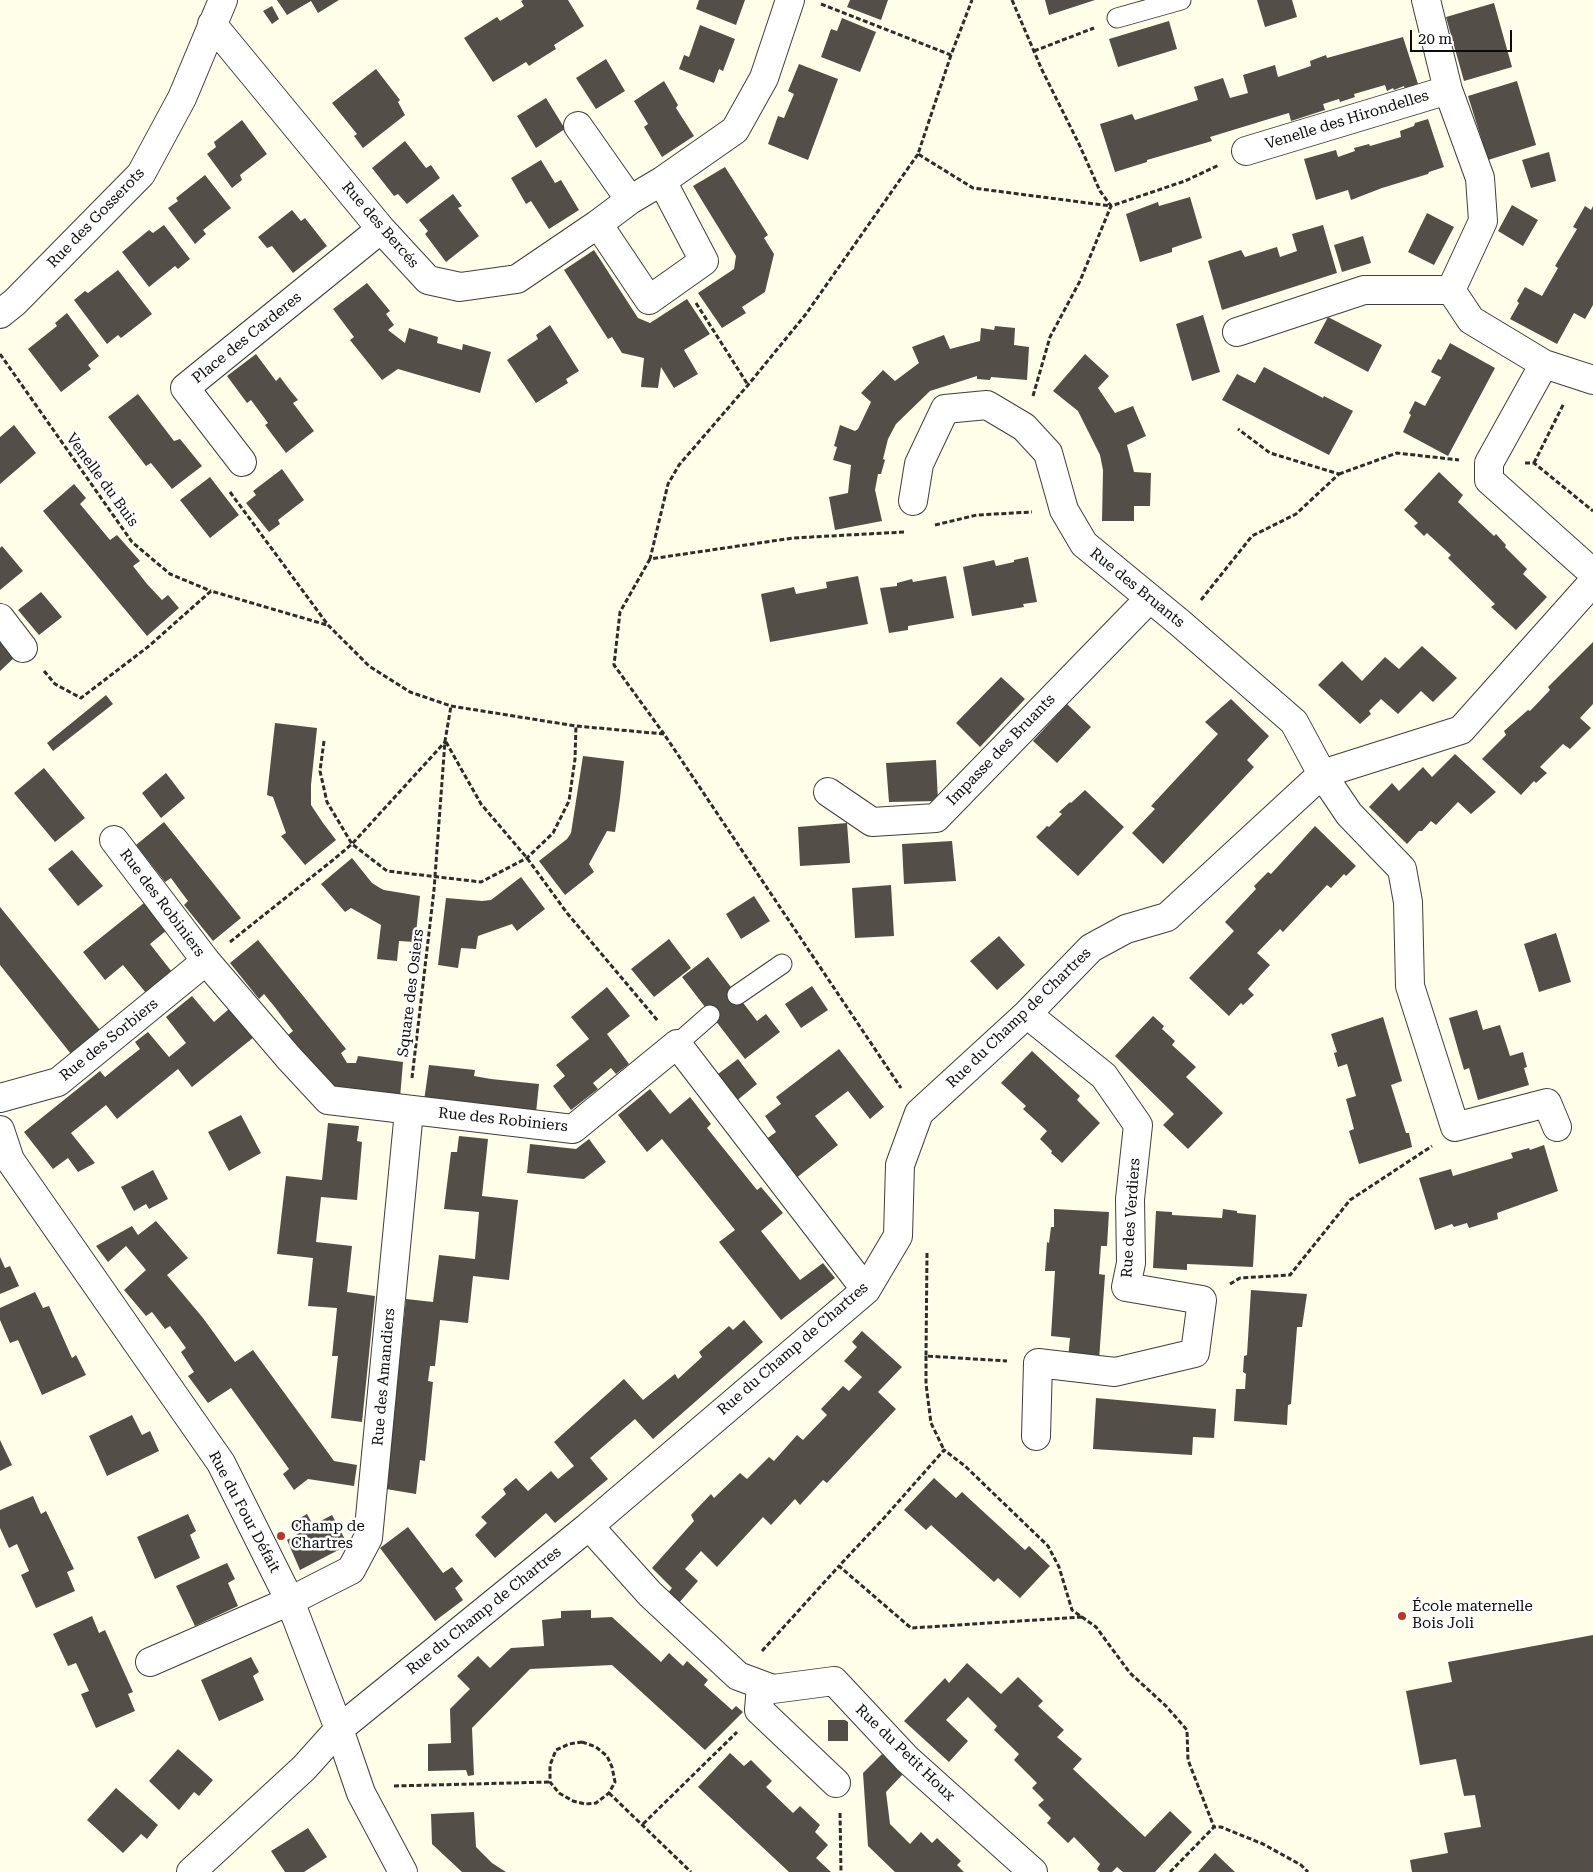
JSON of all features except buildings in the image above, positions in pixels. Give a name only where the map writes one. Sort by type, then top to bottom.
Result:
[{"type":"street","name":"Rue des Bercés","points":[[217,12],[381,229],[428,280],[460,286],[517,279],[630,200],[662,181],[736,130],[764,78],[790,0]]},
{"type":"street","points":[[1426,0],[1448,90],[1480,178],[1483,221],[1451,290]]},
{"type":"street","name":"Rue des Gosserots","points":[[0,314],[15,302],[141,174],[182,98],[217,12]]},
{"type":"street","name":"Venelle des Hirondelles","points":[[1246,151],[1448,90]]},
{"type":"street","points":[[578,126],[630,200]]},
{"type":"street","points":[[598,224],[649,300],[681,279],[704,261],[662,181]]},
{"type":"street","name":"Place des Carderes","points":[[242,462],[185,388],[381,229]]},
{"type":"street","points":[[1237,332],[1364,290],[1451,290]]},
{"type":"street","points":[[1451,290],[1471,320],[1544,364],[1586,378]]},
{"type":"street","points":[[1544,364],[1489,463],[1489,480],[1593,574]]},
{"type":"street","name":"Rue des Bruants","points":[[913,501],[919,464],[945,409],[987,406],[1024,427],[1048,453],[1064,510],[1084,544],[1180,623],[1294,722],[1322,774],[1349,814],[1402,869],[1408,902],[1410,986],[1455,1127]]},
{"type":"street","name":"Rue du Champ de Chartres","points":[[190,1872],[304,1768],[339,1729],[589,1526],[866,1290],[898,1236],[900,1166],[919,1113],[1027,1014],[1091,948],[1126,929],[1167,917],[1322,774],[1461,730],[1593,582]]},
{"type":"street","name":"Impasse des Bruants","points":[[828,792],[872,822],[936,818],[1149,599]]},
{"type":"street","points":[[0,618],[23,648]]},
{"type":"street","name":"Rue des Robiniers","points":[[114,840],[206,961],[289,1058],[328,1100],[408,1111],[573,1129],[677,1044]]},
{"type":"street","name":"Rue des Sorbiers","points":[[0,1098],[58,1082],[206,961]]},
{"type":"street","name":"Rue des Verdiers","points":[[1027,1014],[1104,1076],[1138,1125],[1130,1199],[1130,1263],[1126,1287],[1202,1300]]},
{"type":"street","points":[[677,1044],[866,1290]]},
{"type":"street","points":[[1455,1127],[1547,1103],[1557,1127]]},
{"type":"street","name":"Rue des Amandiers","points":[[150,1662],[290,1601],[351,1570],[368,1538],[408,1111]]},
{"type":"street","name":"Rue du Four Défait","points":[[0,1130],[10,1160],[221,1463],[290,1601],[359,1786],[403,1872]]},
{"type":"street","points":[[1036,1436],[1038,1363],[1115,1372],[1195,1353],[1202,1300]]},
{"type":"street","points":[[589,1526],[650,1594],[753,1690],[836,1782]]},
{"type":"street","name":"Rue du Petit Houx","points":[[753,1690],[834,1681],[907,1759],[1033,1872]]},
{"type":"lane","points":[[1117,18],[1181,0]]},
{"type":"lane","points":[[737,995],[782,964]]},
{"type":"lane","points":[[677,1044],[710,1015]]},
{"type":"path","points":[[919,1113],[664,734],[614,664],[620,612],[650,559],[668,484],[679,465],[748,386],[806,314],[918,154],[972,0]]},
{"type":"path","points":[[1012,0],[1034,52],[1100,191],[1111,206]]},
{"type":"path","points":[[820,4],[951,56]]},
{"type":"path","points":[[1034,52],[1117,18]]},
{"type":"path","points":[[918,154],[973,188],[1111,206],[1185,181],[1246,151]]},
{"type":"path","points":[[1024,427],[1050,337],[1080,281],[1111,206]]},
{"type":"path","points":[[681,279],[748,386]]},
{"type":"path","name":"Venelle du Buis","points":[[0,354],[132,542],[170,574],[211,591],[328,625]]},
{"type":"path","points":[[1534,463],[1586,378]]},
{"type":"path","points":[[1180,623],[1252,536],[1296,514],[1338,474],[1270,454],[1238,429]]},
{"type":"path","points":[[242,462],[224,484],[328,625],[369,666],[410,692],[451,706],[576,726],[664,734]]},
{"type":"path","points":[[931,526],[977,515],[1064,510]]},
{"type":"path","points":[[650,559],[793,538],[912,530]]},
{"type":"path","points":[[23,648],[55,684],[81,698],[149,646],[211,591]]},
{"type":"path","name":"Square des Osiers","points":[[408,1111],[434,877],[445,741],[451,706]]},
{"type":"path","points":[[324,741],[320,771],[327,802],[352,844],[387,871],[481,882],[527,858],[553,833],[569,801],[575,760],[576,726]]},
{"type":"path","points":[[206,961],[352,844],[445,741],[481,804],[527,858],[567,913],[677,1044]]},
{"type":"path","points":[[1202,1300],[1240,1278],[1290,1275],[1350,1200],[1423,1154],[1455,1127]]},
{"type":"path","points":[[926,1252],[926,1384],[931,1423],[944,1450],[965,1466],[1048,1546],[1059,1567],[1072,1610],[1096,1627],[1130,1673],[1166,1706],[1187,1730],[1188,1760],[1214,1827]]},
{"type":"path","points":[[926,1356],[1038,1363]]},
{"type":"path","points":[[642,1824],[753,1690],[838,1566],[884,1518],[944,1450]]},
{"type":"path","points":[[838,1566],[911,1628],[1082,1617]]},
{"type":"path","points":[[582,1742],[596,1747],[607,1756],[612,1767],[615,1782],[610,1793],[596,1803],[585,1804],[573,1801],[559,1793],[550,1782],[550,1765],[556,1750],[569,1744],[582,1742]]},
{"type":"path","points":[[359,1786],[550,1782]]},
{"type":"path","points":[[836,1782],[840,1809],[841,1872]]},
{"type":"path","points":[[610,1793],[691,1872]]},
{"type":"path","points":[[1170,1872],[1214,1827],[1221,1826],[1263,1844],[1300,1865],[1308,1872]]},
{"type":"place","name":"Champ de Chartres","points":[[281,1536]]},
{"type":"place","name":"École maternelle Bois Joli","points":[[1402,1616]]}]
